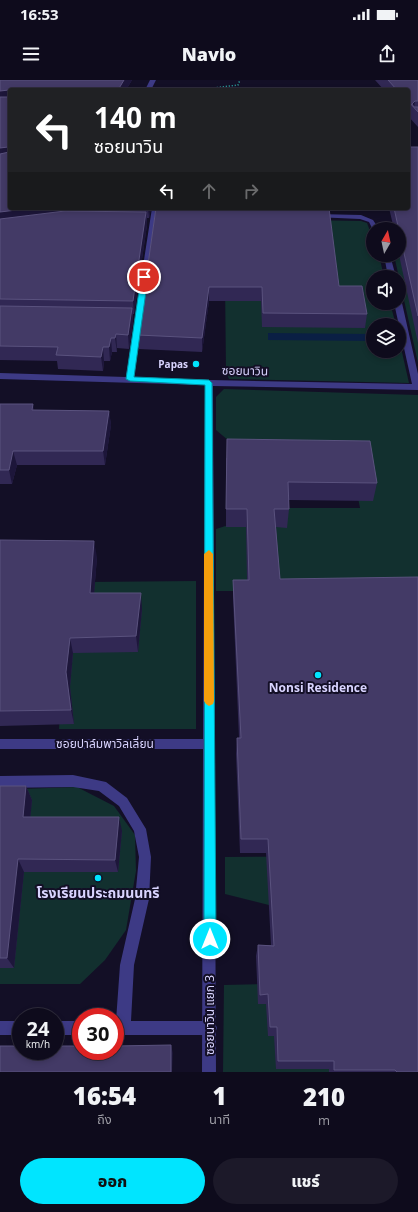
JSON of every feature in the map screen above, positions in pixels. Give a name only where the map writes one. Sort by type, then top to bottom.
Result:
[{"type":"street","points":[[130,379],[134,318],[149,222],[154,210]]},
{"type":"street","points":[[308,216],[361,217],[372,222]]},
{"type":"street","points":[[400,310],[418,387]]},
{"type":"street","name":"ซอยนาวิน","points":[[0,376],[130,379],[209,383],[418,387]]},
{"type":"street","name":"ซอยนาวิน แยก 3","points":[[209,383],[209,1072]]},
{"type":"street","name":"ซอยปาล์มพาวิลเลี่ยน","points":[[0,744],[209,744]]},
{"type":"street","points":[[0,782],[73,781],[102,786],[123,802],[140,829],[146,857],[142,899],[127,965],[122,1008]]},
{"type":"street","points":[[0,1028],[12,1028]]},
{"type":"street","points":[[124,1028],[210,1028]]},
{"type":"path","points":[[213,88],[238,85],[240,80]]},
{"type":"green space","points":[[262,210],[270,210],[303,220],[361,221],[366,223],[366,262],[381,262],[382,270],[366,270],[366,310],[392,310],[394,318],[366,318],[366,358],[403,358],[409,383],[229,379],[226,372],[225,282]]},
{"type":"green space","points":[[406,252],[418,252],[418,363],[406,309],[406,270],[397,270],[396,262],[406,262]]},
{"type":"green space","points":[[224,389],[418,395],[418,591],[216,591],[216,529],[282,508],[360,508],[350,457],[248,457],[216,430],[216,397]]},
{"type":"green space","points":[[196,581],[196,729],[59,729],[62,678],[87,582]]},
{"type":"green space","points":[[77,787],[114,806],[135,835],[136,871],[126,930],[105,960],[80,984],[0,984],[0,948],[19,789]]},
{"type":"green space","points":[[418,856],[352,926],[225,894],[225,857]]},
{"type":"green space","points":[[270,984],[418,1072],[223,1072],[224,985]]},
{"type":"water","points":[[268,333],[366,334],[366,341],[268,340]]},
{"type":"building","points":[[0,80],[124,80],[119,88],[8,88],[8,90],[0,91]]},
{"type":"building","points":[[388,80],[418,80],[418,101],[415,101],[412,104],[414,107],[418,107],[418,112],[410,103],[410,88],[395,88]]},
{"type":"building","points":[[0,97],[8,97],[8,147],[0,148]]},
{"type":"building","points":[[410,147],[418,147],[418,316],[406,262],[406,222],[397,222],[394,210],[410,210]]},
{"type":"building","points":[[8,152],[8,210],[16,210],[0,212],[0,154]]},
{"type":"building","points":[[156,210],[329,210],[339,286],[362,286],[367,314],[263,313],[262,287],[209,287],[202,338],[138,335]]},
{"type":"building","points":[[65,211],[146,212],[133,301],[0,299],[0,219]]},
{"type":"building","points":[[0,306],[132,308],[128,335],[116,334],[115,338],[111,338],[109,347],[103,347],[101,357],[56,355],[58,347],[0,346]]},
{"type":"building","points":[[0,404],[33,404],[32,410],[109,411],[103,451],[13,451],[9,470],[0,470]]},
{"type":"building","points":[[227,439],[370,441],[377,483],[288,482],[289,509],[274,509],[280,579],[418,577],[418,1072],[397,1072],[395,1070],[334,1070],[334,1061],[278,1061],[277,1027],[270,1027],[268,994],[260,995],[258,945],[274,946],[268,839],[241,839],[237,738],[241,738],[233,580],[249,580],[247,509],[226,509]]},
{"type":"building","points":[[0,540],[94,541],[90,593],[141,593],[136,636],[70,638],[66,672],[71,710],[0,711]]},
{"type":"building","points":[[0,786],[26,786],[23,817],[119,817],[115,860],[18,859],[7,958],[0,958]]},
{"type":"building","points":[[171,1045],[171,1072],[0,1072],[0,1046],[12,1046],[12,1060],[64,1060],[64,1046],[72,1046],[72,1060],[124,1060],[124,1046]]},
{"type":"slow traffic","points":[[209,554],[209,701]]},
{"type":"place","name":"Papas","points":[[196,364]]},
{"type":"place","name":"Nonsi Residence","points":[[318,675]]},
{"type":"place","name":"โรงเรียนประถมนนทรี","points":[[98,878]]},
{"type":"route","points":[[144,277],[130,379],[209,383],[210,939]]}]
